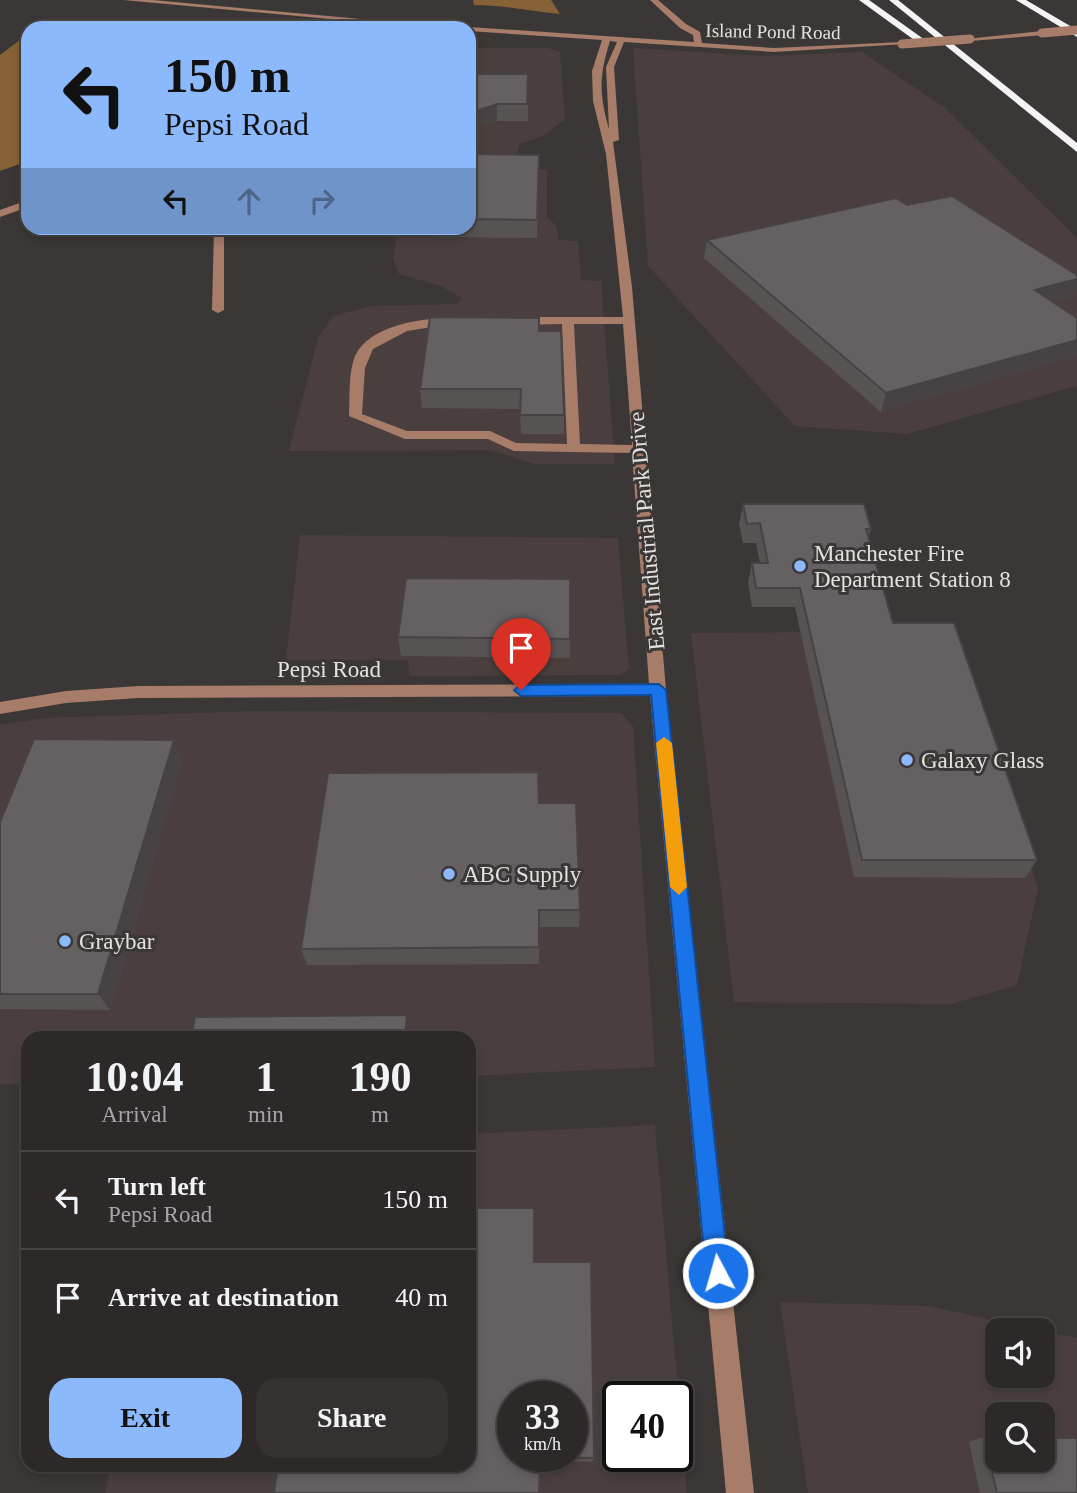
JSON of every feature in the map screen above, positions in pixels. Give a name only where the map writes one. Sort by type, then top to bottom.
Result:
[{"type":"highway","points":[[863,0],[1035,117]]},
{"type":"highway","points":[[893,0],[1077,149]]},
{"type":"highway","points":[[1020,0],[1077,32]]},
{"type":"street","points":[[128,0],[373,21]]},
{"type":"street","points":[[654,0],[683,26],[697,34],[698,46]]},
{"type":"street","points":[[271,21],[278,13]]},
{"type":"street","points":[[683,26],[687,36],[683,45]]},
{"type":"street","name":"Island Pond Road","points":[[476,30],[698,46],[802,50],[1077,32]]},
{"type":"street","name":"East Industrial Park Drive","points":[[606,40],[596,71],[597,101],[611,154],[628,320],[659,690],[740,1493]]},
{"type":"street","name":"East Industrial Park Drive","points":[[611,154],[614,142],[610,67],[621,41]]},
{"type":"street","points":[[0,214],[21,206]]},
{"type":"street","points":[[218,310],[219,235]]},
{"type":"street","points":[[568,320],[574,448]]},
{"type":"street","points":[[502,321],[628,320]]},
{"type":"street","points":[[462,321],[437,321],[401,329],[375,342],[362,355],[355,416],[405,435],[490,435],[514,447],[639,449]]},
{"type":"street","name":"Pepsi Road","points":[[0,708],[66,697],[138,692],[659,690]]},
{"type":"shaded area","points":[[473,0],[551,0],[560,14],[474,5]]},
{"type":"shaded area","points":[[21,39],[21,164],[0,171],[0,55]]},
{"type":"shaded area","points":[[476,48],[548,48],[560,52],[565,120],[542,136],[520,144],[516,156],[476,156]]},
{"type":"shaded area","points":[[633,48],[764,56],[862,52],[945,108],[1077,238],[1077,386],[907,434],[795,426],[648,266]]},
{"type":"shaded area","points":[[476,169],[547,169],[547,218],[556,225],[559,240],[578,241],[581,280],[601,281],[615,464],[534,464],[491,450],[289,451],[318,337],[333,316],[371,306],[457,304],[462,298],[441,286],[399,274],[393,259],[397,235],[476,235]]},
{"type":"shaded area","points":[[300,535],[618,538],[629,669],[620,675],[409,676],[408,660],[286,660]]},
{"type":"shaded area","points":[[948,631],[1038,888],[1017,985],[951,1004],[734,1002],[691,633]]},
{"type":"shaded area","points":[[259,711],[621,713],[633,726],[655,1067],[476,1076],[476,1031],[21,1031],[21,1084],[0,1084],[0,725],[44,718]]},
{"type":"shaded area","points":[[655,1125],[677,1381],[602,1381],[602,1472],[685,1472],[687,1493],[105,1493],[110,1472],[476,1472],[476,1134]]},
{"type":"shaded area","points":[[780,1302],[928,1306],[985,1318],[985,1388],[1055,1388],[1055,1333],[1077,1338],[1077,1493],[808,1493]]},
{"type":"building","points":[[476,74],[528,74],[527,104],[497,104],[479,110],[476,136]]},
{"type":"building","points":[[476,154],[539,155],[537,220],[476,219]]},
{"type":"building","points":[[952,196],[1077,275],[1077,279],[1035,290],[1077,318],[1077,340],[886,393],[707,240],[896,198],[907,205]]},
{"type":"building","points":[[430,317],[539,318],[539,331],[561,331],[564,415],[520,415],[521,389],[420,389]]},
{"type":"building","name":"Galaxy Glass","points":[[743,504],[864,504],[871,529],[866,529],[893,623],[954,623],[1037,860],[862,860],[800,588],[756,588],[752,563],[768,563],[760,523],[747,524]]},
{"type":"building","points":[[406,578],[570,579],[570,639],[398,637]]},
{"type":"building","name":"Graybar","points":[[34,739],[174,740],[98,994],[0,994],[0,822]]},
{"type":"building","name":"ABC Supply","points":[[538,772],[539,803],[576,803],[580,910],[539,910],[539,947],[301,949],[328,773]]},
{"type":"building","points":[[407,1015],[406,1031],[192,1031],[195,1017]]},
{"type":"building","points":[[476,1208],[534,1208],[534,1262],[591,1262],[594,1458],[588,1458],[588,1381],[497,1381],[497,1472],[540,1472],[539,1493],[274,1493],[277,1472],[476,1472]]},
{"type":"building","points":[[1055,1438],[1077,1438],[1077,1493],[997,1493],[992,1472],[1055,1472]]},
{"type":"slow traffic","points":[[664,743],[679,887]]},
{"type":"place","name":"Manchester Fire Department Station 8","points":[[800,566]]},
{"type":"place","name":"Galaxy Glass","points":[[907,760]]},
{"type":"place","name":"ABC Supply","points":[[449,874]]},
{"type":"place","name":"Graybar","points":[[65,941]]},
{"type":"route","points":[[521,690],[659,690],[718,1273]]}]
